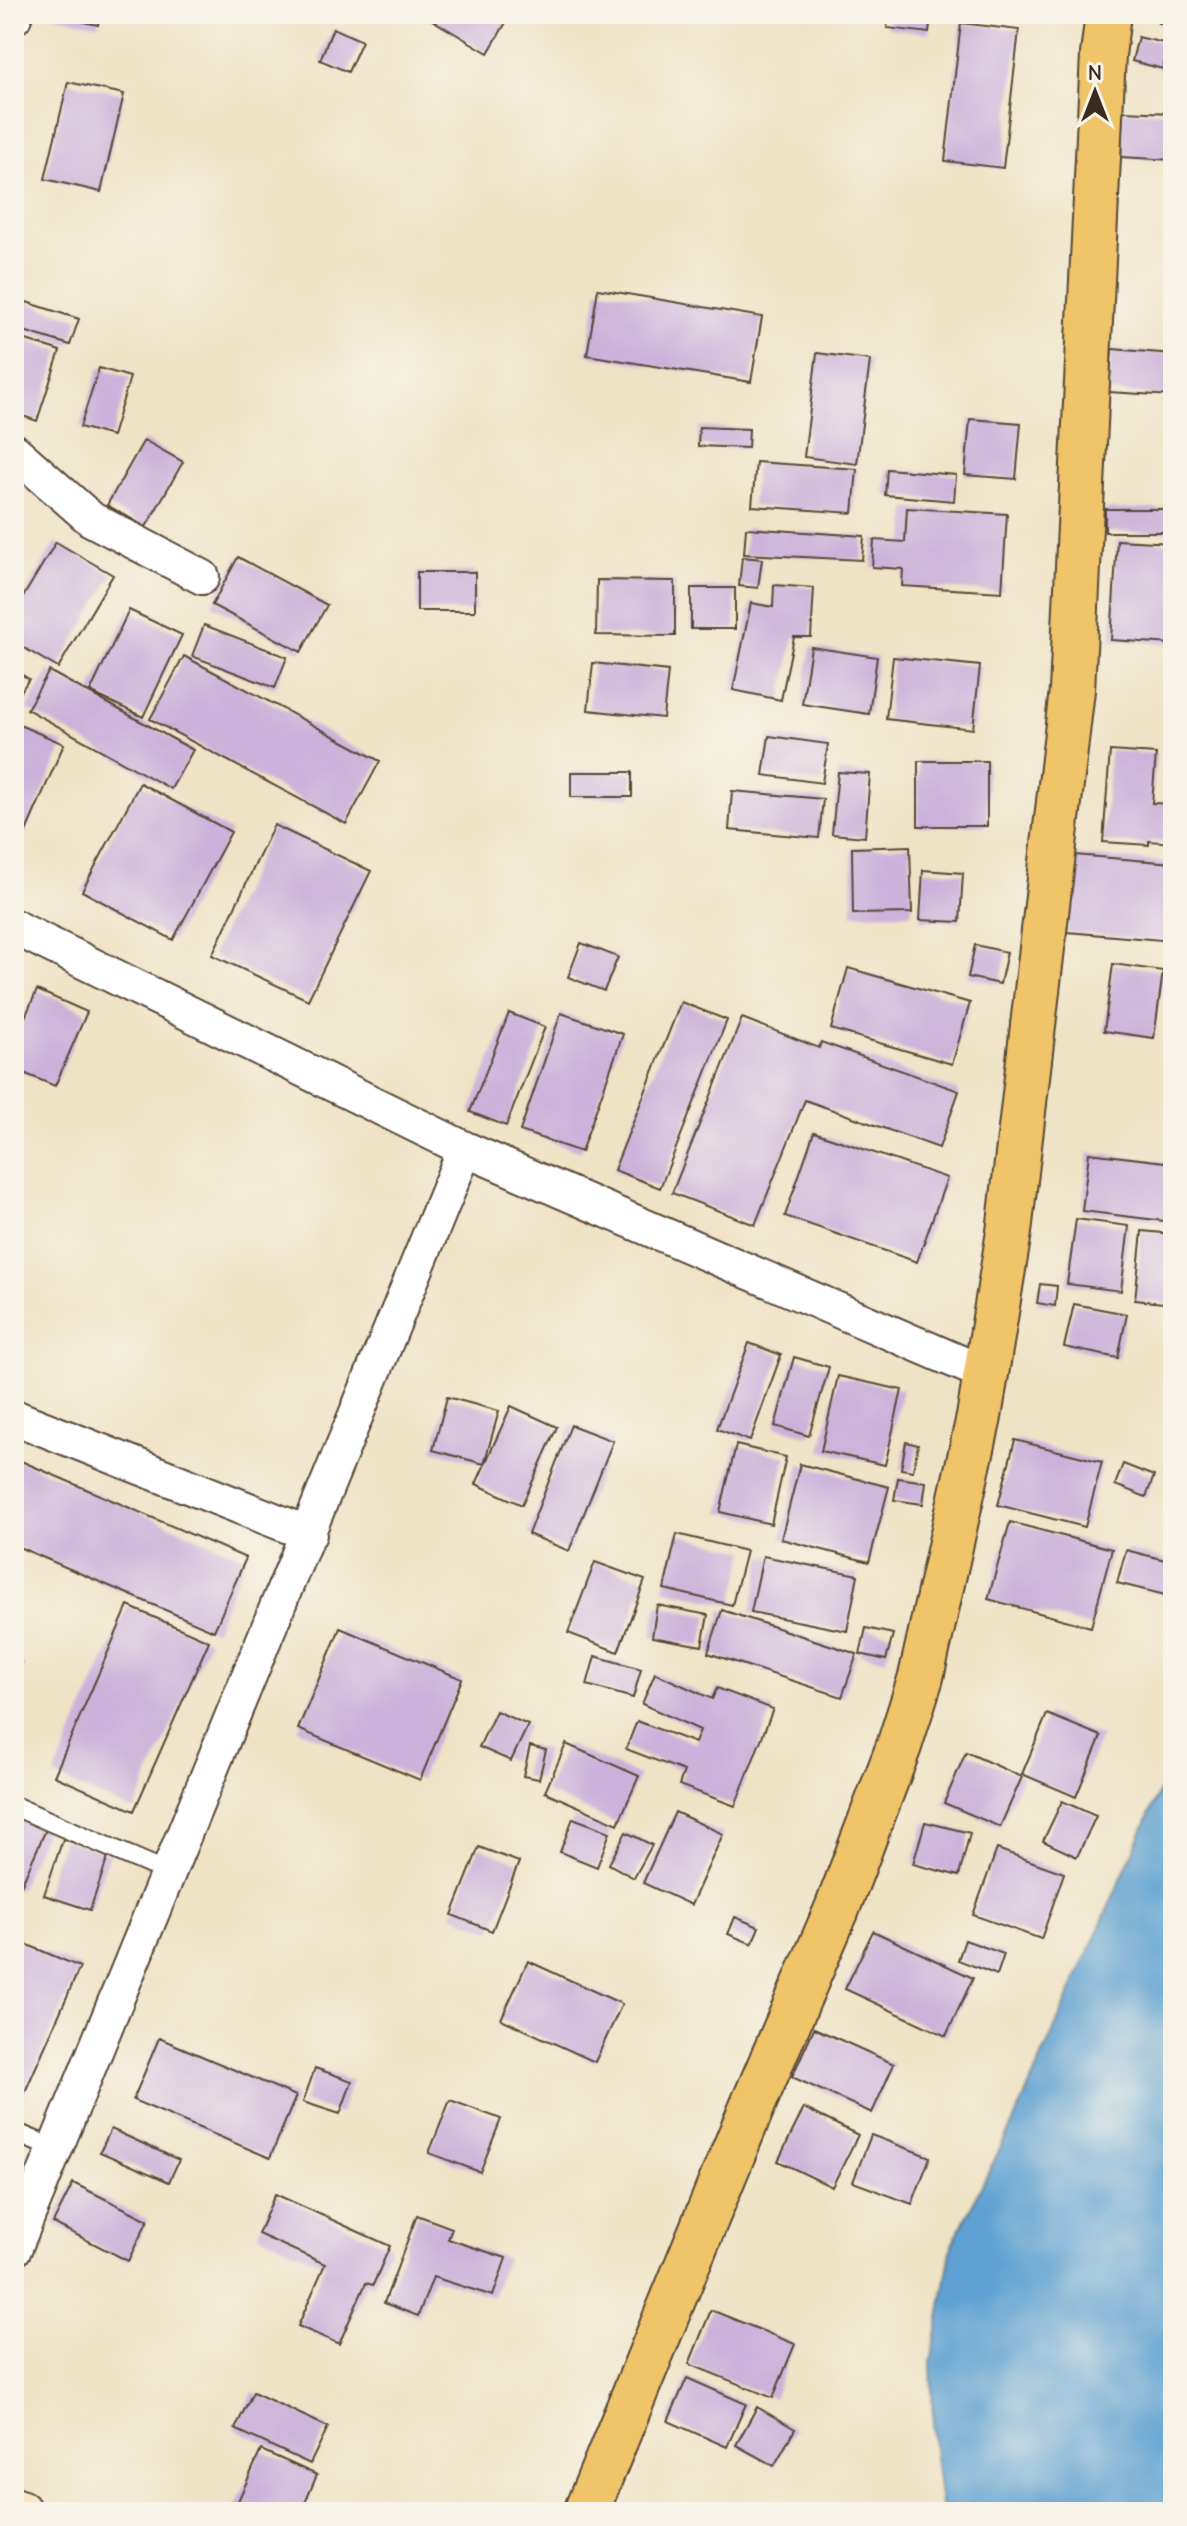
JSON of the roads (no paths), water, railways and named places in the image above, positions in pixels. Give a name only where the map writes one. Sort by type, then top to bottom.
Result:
[{"type":"highway","points":[[586,2512],[837,1909],[899,1746],[921,1677],[979,1417],[1009,1232],[1072,690],[1103,55],[1108,14]]},
{"type":"street","points":[[14,451],[91,519],[202,577]]},
{"type":"street","points":[[14,927],[465,1149],[986,1374]]},
{"type":"street","points":[[14,2249],[465,1149]]},
{"type":"street","points":[[14,1417],[309,1534]]},
{"type":"lane","points":[[14,1806],[169,1873]]},
{"type":"lane","points":[[14,2132],[55,2149]]},
{"type":"water","points":[[1173,1761],[1173,2512],[942,2512],[934,2449],[931,2363],[952,2245],[1013,2123]]}]
